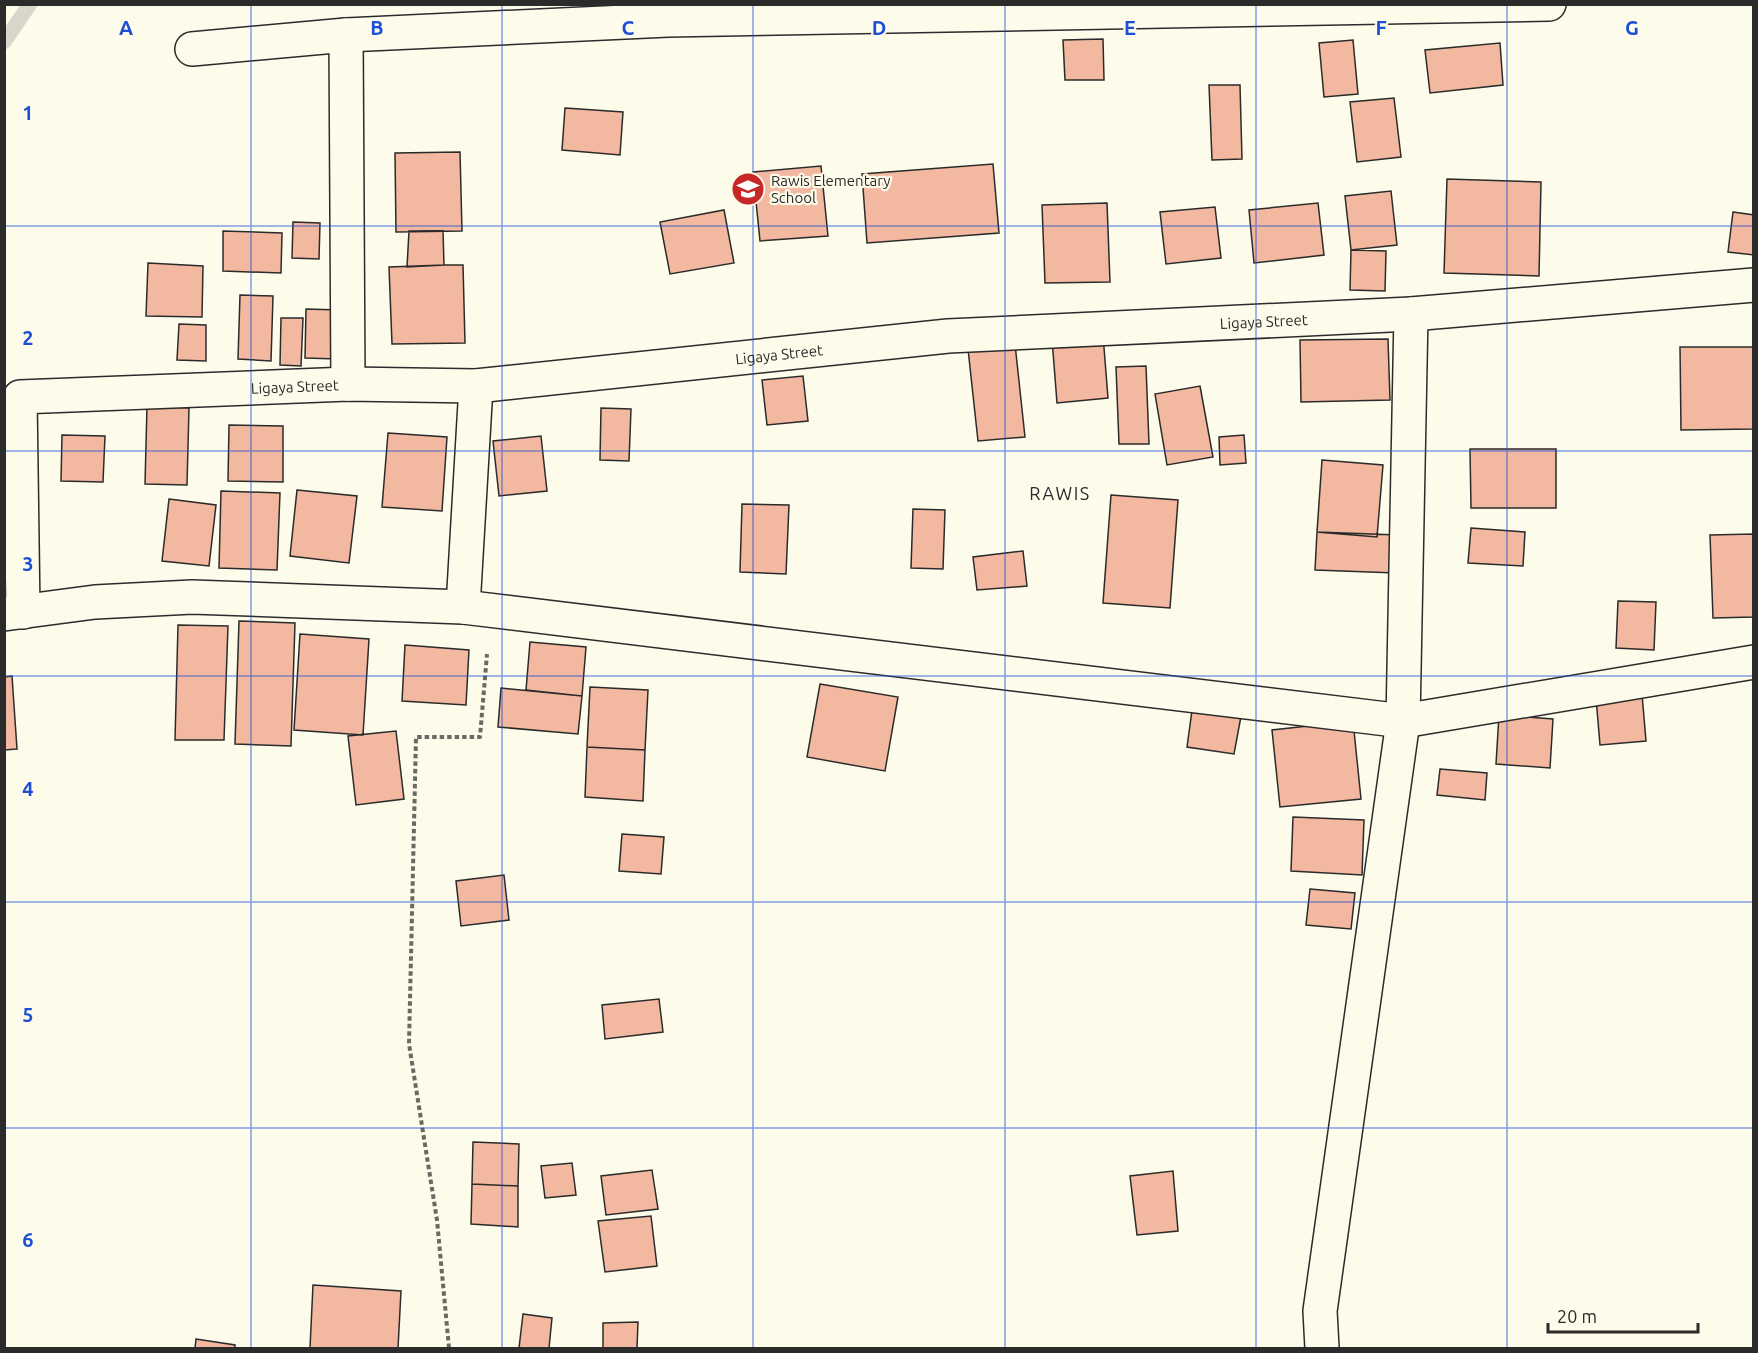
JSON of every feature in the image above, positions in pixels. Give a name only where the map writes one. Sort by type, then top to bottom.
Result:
[{"type":"street","points":[[192,49],[346,35],[668,20],[1549,4]]},
{"type":"street","points":[[346,35],[348,384]]},
{"type":"street","name":"Ligaya Street","points":[[14,613],[20,397],[348,384],[476,386],[948,336],[1411,314],[1754,285]]},
{"type":"street","points":[[1322,1348],[1320,1311],[1403,721],[1411,314]]},
{"type":"street","points":[[476,386],[476,608]]},
{"type":"street","points":[[14,613],[95,602],[192,597],[476,608],[1403,721],[1754,662]]},
{"type":"path","points":[[449,1348],[437,1220],[409,1044],[417,737],[480,736],[476,608]]},
{"type":"building","points":[[1103,39],[1104,80],[1065,80],[1063,40]]},
{"type":"building","points":[[1353,40],[1358,94],[1324,97],[1319,43]]},
{"type":"building","points":[[1500,43],[1503,85],[1430,93],[1425,50]]},
{"type":"building","points":[[1209,85],[1240,85],[1242,159],[1212,160]]},
{"type":"building","points":[[1394,98],[1401,157],[1357,162],[1350,102]]},
{"type":"building","points":[[565,108],[623,112],[620,155],[562,150]]},
{"type":"building","points":[[460,152],[462,231],[396,232],[395,153]]},
{"type":"building","points":[[993,164],[999,233],[867,243],[862,174]]},
{"type":"building","points":[[821,166],[828,236],[760,241],[753,172]]},
{"type":"building","points":[[1447,179],[1541,182],[1539,276],[1444,273]]},
{"type":"building","points":[[1391,191],[1397,245],[1351,250],[1345,196]]},
{"type":"building","points":[[1107,203],[1110,282],[1045,283],[1042,205]]},
{"type":"building","points":[[1318,203],[1324,255],[1254,263],[1249,210]]},
{"type":"building","points":[[1215,207],[1221,258],[1166,264],[1160,212]]},
{"type":"building","points":[[724,210],[734,263],[670,274],[660,222]]},
{"type":"building","points":[[1733,212],[1754,215],[1754,255],[1728,252]]},
{"type":"building","points":[[293,222],[320,223],[319,259],[292,258]]},
{"type":"building","points":[[223,231],[282,233],[281,273],[223,271]]},
{"type":"building","points":[[409,231],[443,231],[444,265],[407,267]]},
{"type":"building","points":[[1351,250],[1386,251],[1385,291],[1350,290]]},
{"type":"building","points":[[148,263],[203,266],[202,317],[146,316]]},
{"type":"building","points":[[463,265],[465,343],[392,344],[389,267]]},
{"type":"building","points":[[240,295],[273,296],[271,361],[238,359]]},
{"type":"building","points":[[306,309],[339,310],[338,359],[305,358]]},
{"type":"building","points":[[281,318],[303,318],[301,366],[280,365]]},
{"type":"building","points":[[179,324],[206,325],[206,361],[177,360]]},
{"type":"building","points":[[1103,335],[1108,398],[1057,403],[1052,339]]},
{"type":"building","points":[[1388,339],[1390,400],[1301,402],[1300,340]]},
{"type":"building","points":[[1015,344],[1025,437],[978,441],[968,349]]},
{"type":"building","points":[[1680,347],[1754,347],[1754,429],[1681,430]]},
{"type":"building","points":[[1146,366],[1149,444],[1119,444],[1116,367]]},
{"type":"building","points":[[803,376],[808,421],[767,425],[762,380]]},
{"type":"building","points":[[1200,386],[1213,457],[1167,465],[1155,394]]},
{"type":"building","points":[[147,406],[189,408],[187,485],[145,484]]},
{"type":"building","points":[[601,408],[631,409],[629,461],[600,460]]},
{"type":"building","points":[[229,425],[283,426],[283,482],[228,481]]},
{"type":"building","points":[[388,433],[447,437],[442,511],[382,507]]},
{"type":"building","points":[[62,435],[105,436],[103,482],[61,481]]},
{"type":"building","points":[[1244,435],[1246,463],[1220,465],[1219,437]]},
{"type":"building","points":[[541,436],[547,491],[499,496],[493,441]]},
{"type":"building","points":[[1470,449],[1556,449],[1556,508],[1471,508]]},
{"type":"building","points":[[1322,460],[1383,465],[1377,537],[1317,532]]},
{"type":"building","points":[[297,490],[357,496],[349,563],[290,556]]},
{"type":"building","points":[[221,491],[280,493],[277,570],[219,568]]},
{"type":"building","points":[[1111,495],[1178,500],[1170,608],[1103,603]]},
{"type":"building","points":[[169,499],[216,505],[209,566],[162,561]]},
{"type":"building","points":[[742,504],[789,505],[786,574],[740,572]]},
{"type":"building","points":[[913,509],[945,510],[943,569],[911,568]]},
{"type":"building","points":[[1471,528],[1525,532],[1523,566],[1468,563]]},
{"type":"building","points":[[1317,532],[1398,535],[1396,573],[1315,570]]},
{"type":"building","points":[[1754,534],[1754,617],[1713,618],[1710,535]]},
{"type":"building","points":[[1023,551],[1027,586],[977,590],[973,557]]},
{"type":"building","points":[[1618,601],[1656,602],[1654,650],[1616,648]]},
{"type":"building","points":[[239,621],[295,623],[291,746],[235,744]]},
{"type":"building","points":[[178,625],[228,626],[224,740],[175,740]]},
{"type":"building","points":[[300,634],[369,639],[363,735],[294,730]]},
{"type":"building","points":[[530,642],[586,647],[582,696],[526,690]]},
{"type":"building","points":[[405,645],[469,650],[466,705],[402,701]]},
{"type":"building","points":[[12,676],[17,749],[4,750],[4,677]]},
{"type":"building","points":[[820,684],[898,697],[885,771],[807,757]]},
{"type":"building","points":[[590,687],[648,690],[645,750],[587,747]]},
{"type":"building","points":[[501,688],[582,696],[578,734],[498,727]]},
{"type":"building","points":[[1642,694],[1646,741],[1600,745],[1596,698]]},
{"type":"building","points":[[1193,703],[1242,711],[1234,754],[1187,747]]},
{"type":"building","points":[[1499,715],[1553,719],[1550,768],[1496,764]]},
{"type":"building","points":[[1353,721],[1361,799],[1280,807],[1272,730]]},
{"type":"building","points":[[396,731],[404,799],[356,805],[348,736]]},
{"type":"building","points":[[587,747],[645,750],[643,801],[585,797]]},
{"type":"building","points":[[1440,769],[1487,773],[1485,800],[1437,795]]},
{"type":"building","points":[[1293,817],[1364,820],[1362,875],[1291,871]]},
{"type":"building","points":[[622,834],[664,837],[661,874],[619,871]]},
{"type":"building","points":[[504,875],[509,920],[461,926],[456,881]]},
{"type":"building","points":[[1310,889],[1355,893],[1351,929],[1306,925]]},
{"type":"building","points":[[659,999],[663,1032],[605,1039],[602,1005]]},
{"type":"building","points":[[473,1142],[519,1144],[518,1186],[472,1184]]},
{"type":"building","points":[[572,1163],[576,1195],[545,1198],[541,1166]]},
{"type":"building","points":[[652,1170],[658,1209],[606,1215],[601,1176]]},
{"type":"building","points":[[1173,1171],[1178,1231],[1137,1235],[1130,1176]]},
{"type":"building","points":[[472,1184],[518,1186],[518,1227],[471,1224]]},
{"type":"building","points":[[651,1216],[657,1266],[605,1272],[598,1221]]},
{"type":"building","points":[[313,1285],[401,1291],[398,1348],[310,1348]]},
{"type":"building","points":[[523,1314],[552,1318],[549,1348],[519,1348]]},
{"type":"building","points":[[638,1322],[637,1348],[603,1348],[603,1323]]},
{"type":"building","points":[[196,1339],[235,1345],[235,1348],[195,1348]]},
{"type":"waterway","points":[[4,42],[30,4]]},
{"type":"place","name":"Rawis Elementary School","points":[[748,189]]},
{"type":"district","name":"RAWIS","points":[[1060,493]]}]
